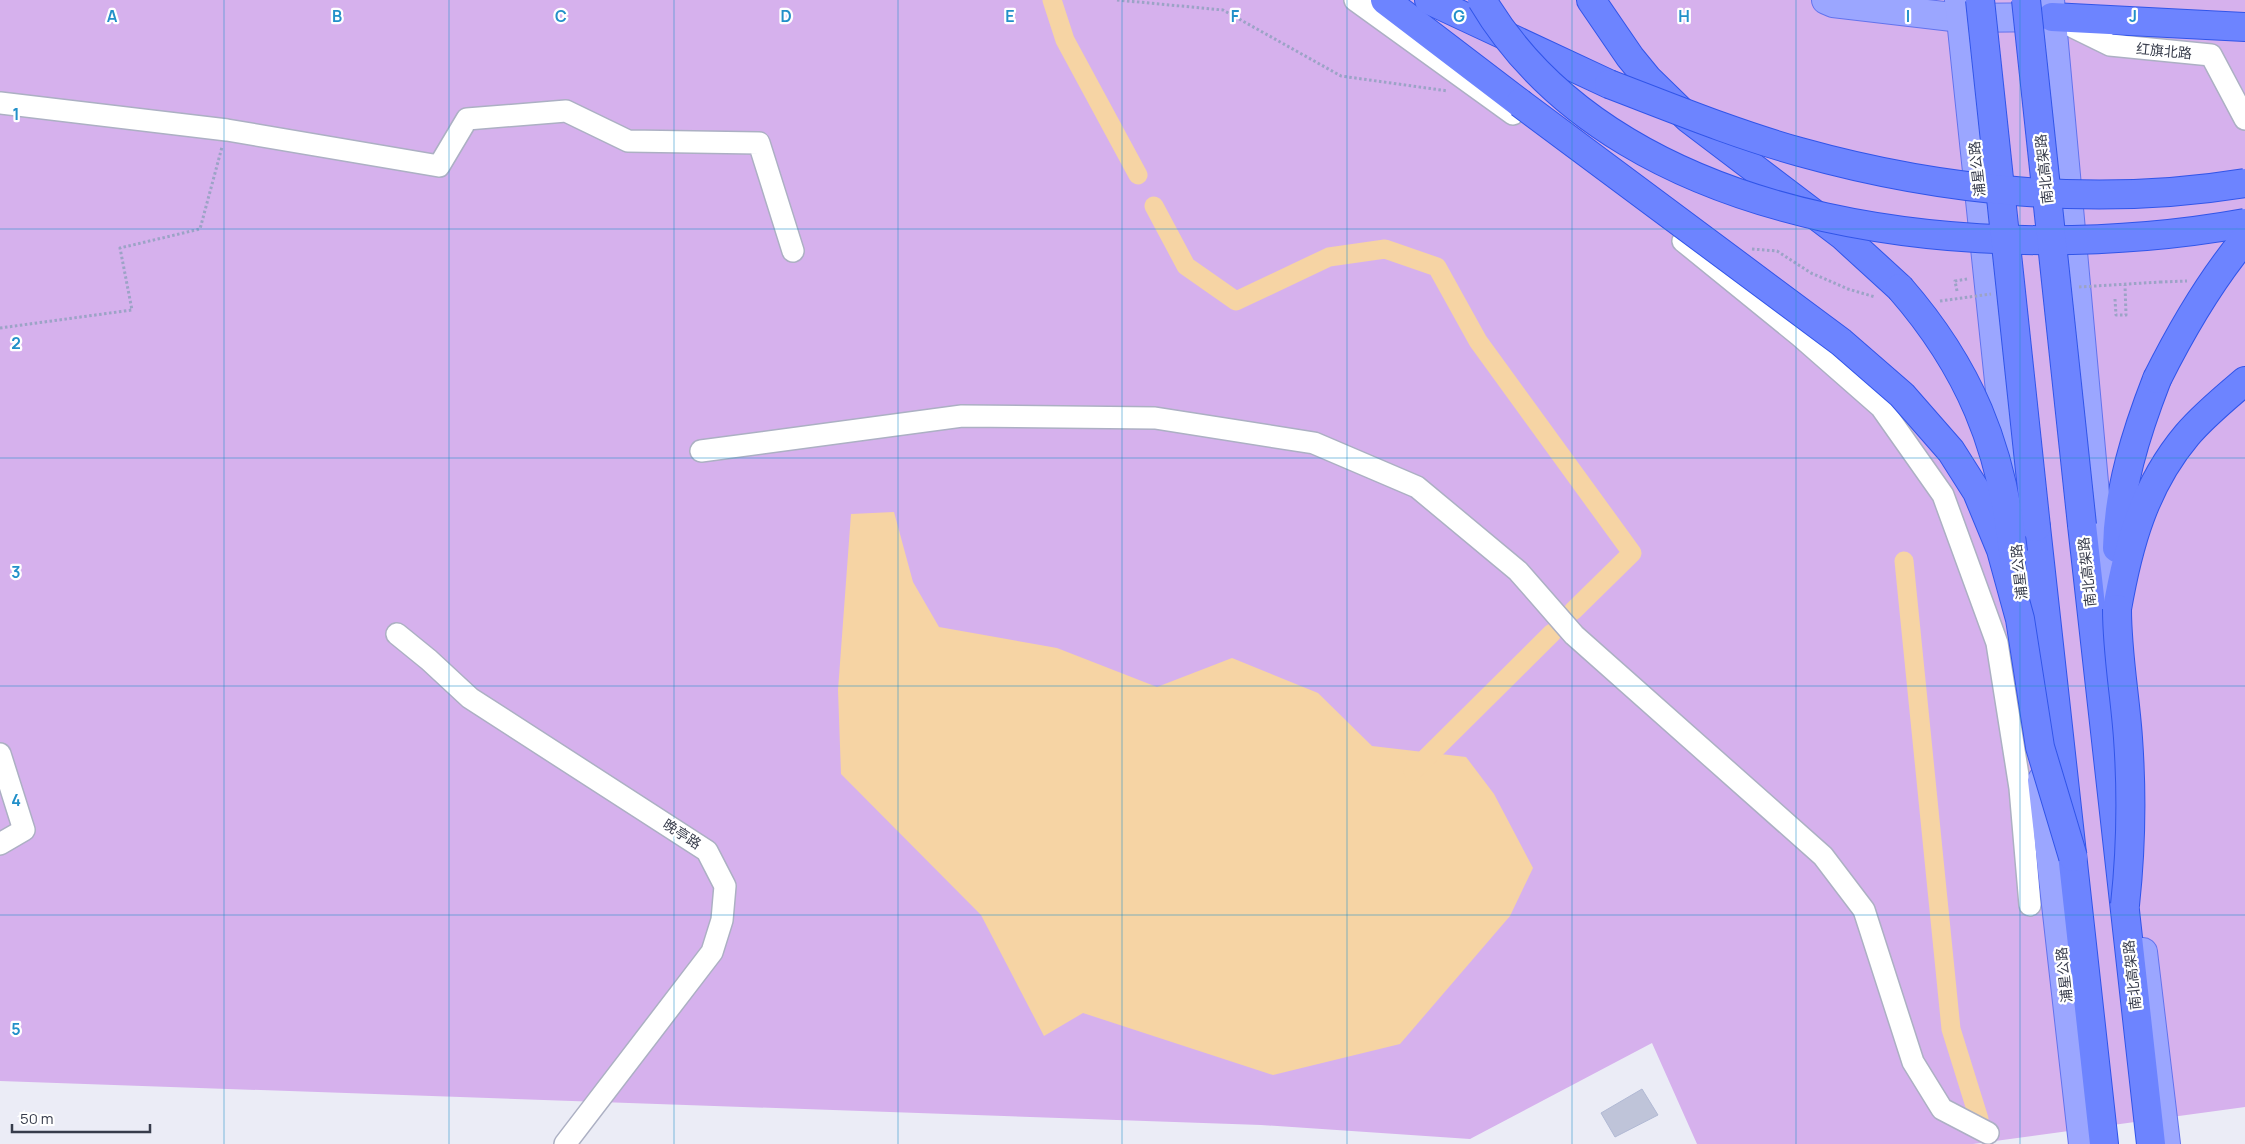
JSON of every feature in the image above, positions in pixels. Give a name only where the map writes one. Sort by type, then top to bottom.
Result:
[{"type":"highway","points":[[1385,0],[1520,103],[1842,342],[1902,395],[1951,451],[1977,492],[2001,550],[2020,619]]},
{"type":"highway","points":[[1429,0],[1609,84],[1739,133],[1799,152],[1892,174],[1986,188],[2084,194],[2185,190],[2245,183]]},
{"type":"highway","points":[[1482,0],[1505,35],[1541,75],[1561,94],[1605,128],[1661,160],[1694,175],[1766,202],[1841,221],[1902,231],[2006,240],[2120,238],[2163,235],[2245,223]]},
{"type":"highway","points":[[1591,0],[1630,57],[1668,99],[1710,136],[1842,235],[1876,264],[1916,306],[1942,340],[1974,398],[1996,460],[2011,535],[2020,619],[2040,747],[2073,857]]},
{"type":"highway","name":"南北高架路","points":[[2026,0],[2151,1144]]},
{"type":"highway","points":[[1967,6],[2073,857],[2104,1144]]},
{"type":"highway","points":[[2051,8],[2245,26]]},
{"type":"highway","points":[[2125,905],[2129,867],[2130,786],[2128,738],[2117,639],[2118,537],[2122,497],[2142,418],[2157,379],[2178,336],[2203,295],[2245,239]]},
{"type":"highway","points":[[2117,609],[2129,548],[2139,517],[2160,472],[2187,435],[2245,380]]},
{"type":"main road","points":[[1826,0],[1833,3],[2051,8],[2117,732],[2166,1144]]},
{"type":"main road","name":"浦星公路","points":[[1967,6],[2025,629],[2083,1144]]},
{"type":"street","points":[[1355,0],[1519,118],[1716,266],[1881,407],[1943,495],[1997,643],[2020,788],[2030,905]]},
{"type":"street","name":"红旗北路","points":[[2051,8],[2110,45],[2211,55],[2245,119]]},
{"type":"street","points":[[0,103],[227,130],[439,166],[467,119],[566,111],[628,141],[759,143],[793,251]]},
{"type":"street","points":[[701,451],[962,416],[1155,418],[1314,443],[1417,487],[1518,571],[1574,635],[1823,856],[1864,910],[1913,1062],[1942,1109],[1988,1133]]},
{"type":"street","name":"晚亭路","points":[[397,634],[429,660],[470,698],[707,851],[725,886],[722,920],[712,952],[565,1144]]},
{"type":"street","points":[[0,754],[24,830],[0,844]]},
{"type":"path","points":[[1117,0],[1223,10],[1341,76],[1454,92]]},
{"type":"path","points":[[0,328],[132,310],[120,248],[200,229],[227,130]]},
{"type":"path","points":[[1747,250],[1757,248],[1777,251],[1811,273],[1848,289],[1876,298]]},
{"type":"path","points":[[2115,299],[2116,316],[2126,315],[2124,285]]},
{"type":"shaded area","points":[[0,0],[2245,0],[2245,1107],[1973,1144],[1697,1144],[1652,1043],[1470,1139],[1261,1125],[0,1081]]},
{"type":"shaded area","points":[[894,512],[913,582],[939,627],[1057,648],[1157,687],[1232,658],[1318,693],[1372,746],[1466,757],[1494,794],[1533,868],[1510,916],[1400,1044],[1273,1075],[1083,1013],[1044,1036],[981,915],[841,774],[838,690],[851,514]]},
{"type":"building","points":[[1642,1089],[1658,1115],[1615,1137],[1601,1113]]},
{"type":"waterway","points":[[1052,0],[1065,40],[1138,175]]},
{"type":"waterway","points":[[1154,206],[1186,266],[1236,301],[1329,257],[1385,249],[1437,267],[1478,341],[1632,553],[1573,611]]},
{"type":"waterway","points":[[1904,561],[1951,1029],[1979,1119]]},
{"type":"waterway","points":[[1413,771],[1552,633]]}]
